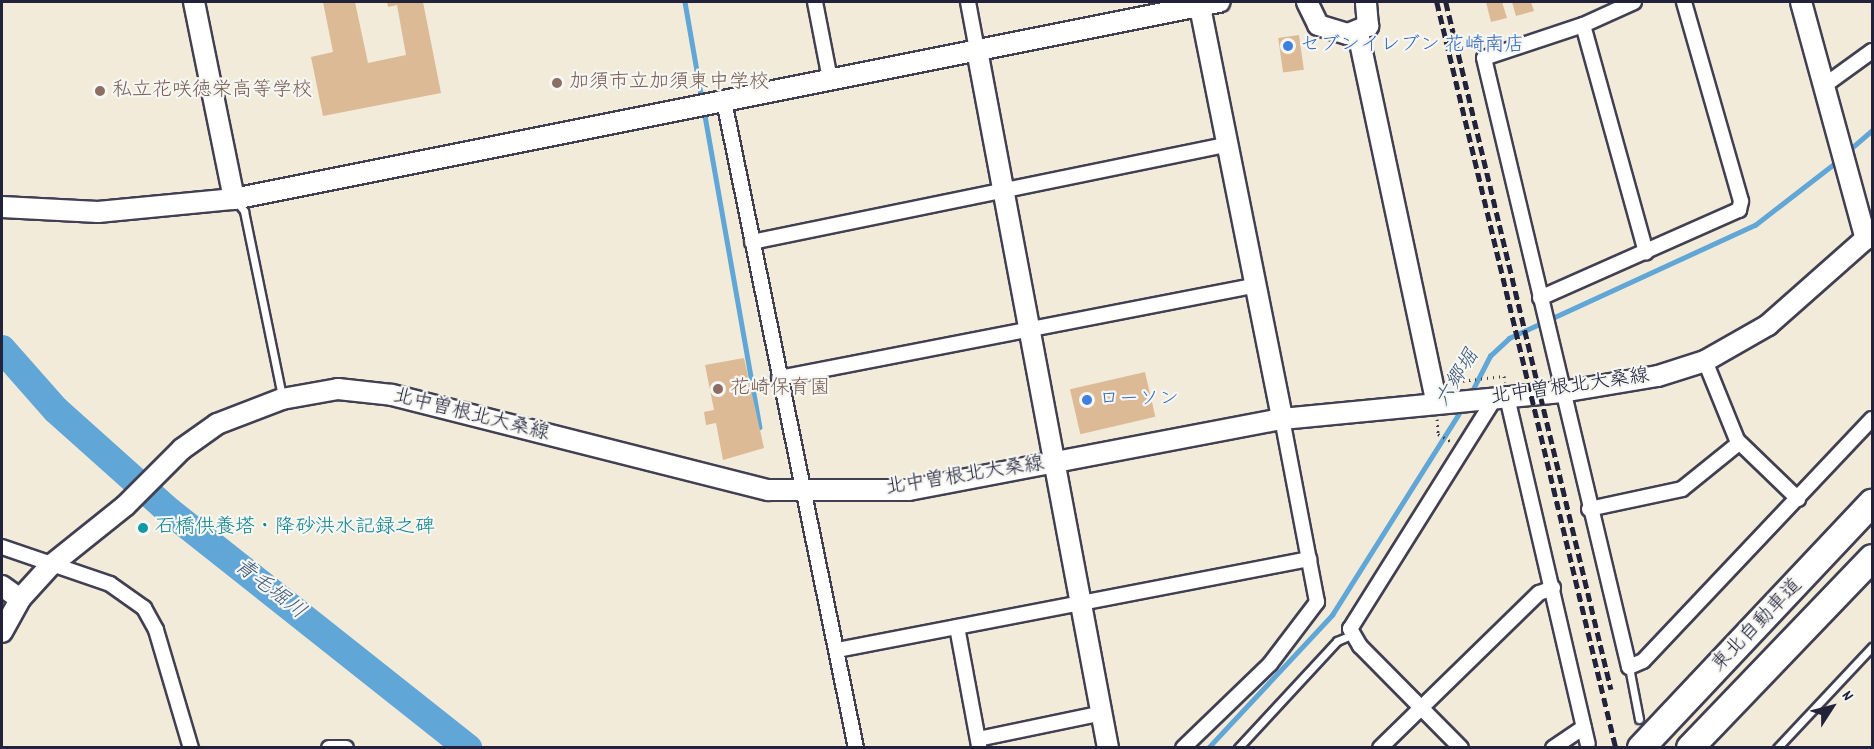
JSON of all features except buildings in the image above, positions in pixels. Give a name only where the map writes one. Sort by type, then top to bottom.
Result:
[{"type":"highway","name":"東北自動車道","points":[[1641,747],[1872,504]]},
{"type":"highway","name":"東北自動車道","points":[[1690,747],[1872,558]]},
{"type":"street","points":[[194,2],[234,199]]},
{"type":"street","points":[[815,2],[830,79]]},
{"type":"street","points":[[968,2],[1108,747]]},
{"type":"street","points":[[1310,4],[1325,31],[1358,33],[1370,22],[1366,2]]},
{"type":"street","points":[[1634,2],[1583,25],[1484,58],[1589,509],[1629,667],[1643,661],[1872,419]]},
{"type":"street","points":[[1541,303],[1739,210],[1741,201],[1684,2]]},
{"type":"street","points":[[1802,2],[1870,241]]},
{"type":"street","points":[[2,207],[98,212],[234,199],[1206,3],[1226,145],[1317,602],[1270,664],[1183,747]]},
{"type":"street","points":[[1583,25],[1646,252]]},
{"type":"street","points":[[1358,33],[1442,408]]},
{"type":"street","points":[[1825,85],[1872,51]]},
{"type":"street","points":[[724,101],[802,493],[856,747]]},
{"type":"street","points":[[752,242],[1002,187],[1226,145]]},
{"type":"street","name":"北中曽根北大桑線","points":[[2,632],[20,599],[50,566],[125,506],[158,473],[217,424],[282,399],[338,389],[392,395],[768,490],[802,493],[909,490],[1282,419],[1442,408],[1495,398],[1562,392],[1638,381],[1705,361],[1768,325],[1870,241]]},
{"type":"street","points":[[779,378],[1254,286]]},
{"type":"street","points":[[1705,361],[1739,443],[1798,499]]},
{"type":"street","points":[[1495,398],[1552,588],[1589,746]]},
{"type":"street","points":[[1461,747],[1351,635],[1354,620],[1495,398]]},
{"type":"street","points":[[1589,509],[1682,489],[1739,443]]},
{"type":"street","points":[[2,547],[50,566],[110,584],[144,608],[156,630],[191,747]]},
{"type":"street","points":[[837,650],[1309,559]]},
{"type":"street","points":[[2,585],[20,599]]},
{"type":"street","points":[[1380,747],[1539,593],[1552,588]]},
{"type":"street","points":[[957,627],[979,743],[1102,713]]},
{"type":"street","points":[[1553,747],[1584,728]]},
{"type":"street","points":[[328,747],[346,747]]},
{"type":"lane","points":[[234,199],[244,211],[282,399]]},
{"type":"lane","points":[[1238,747],[1337,640],[1351,635]]},
{"type":"lane","points":[[1776,747],[1872,647]]},
{"type":"lane","points":[[1629,667],[1639,719]]},
{"type":"path","points":[[1446,383],[1492,377]]},
{"type":"path","points":[[1442,408],[1438,434],[1454,443]]},
{"type":"waterway","points":[[685,2],[702,99]]},
{"type":"waterway","points":[[704,110],[760,427]]},
{"type":"waterway","name":"六郷堀","points":[[1847,152],[1872,130]]},
{"type":"waterway","name":"六郷堀","points":[[1470,395],[1490,356],[1509,338],[1755,225],[1839,160]]},
{"type":"waterway","name":"青毛堀川","points":[[2,349],[56,410],[169,511],[468,748]]},
{"type":"waterway","name":"六郷堀","points":[[1208,748],[1332,615],[1463,407]]},
{"type":"railway","points":[[1437,2],[1616,748]]},
{"type":"railway","points":[[1446,2],[1611,689]]},
{"type":"place","name":"セブンイレブン 花崎南店","points":[[1288,46]]},
{"type":"place","name":"加須市立加須東中学校","points":[[557,83]]},
{"type":"place","name":"私立花咲徳栄高等学校","points":[[100,91]]},
{"type":"place","name":"花崎保育園","points":[[718,389]]},
{"type":"place","name":"ローソン","points":[[1087,400]]},
{"type":"place","name":"石橋供養塔・降砂洪水記録之碑","points":[[143,528]]}]
